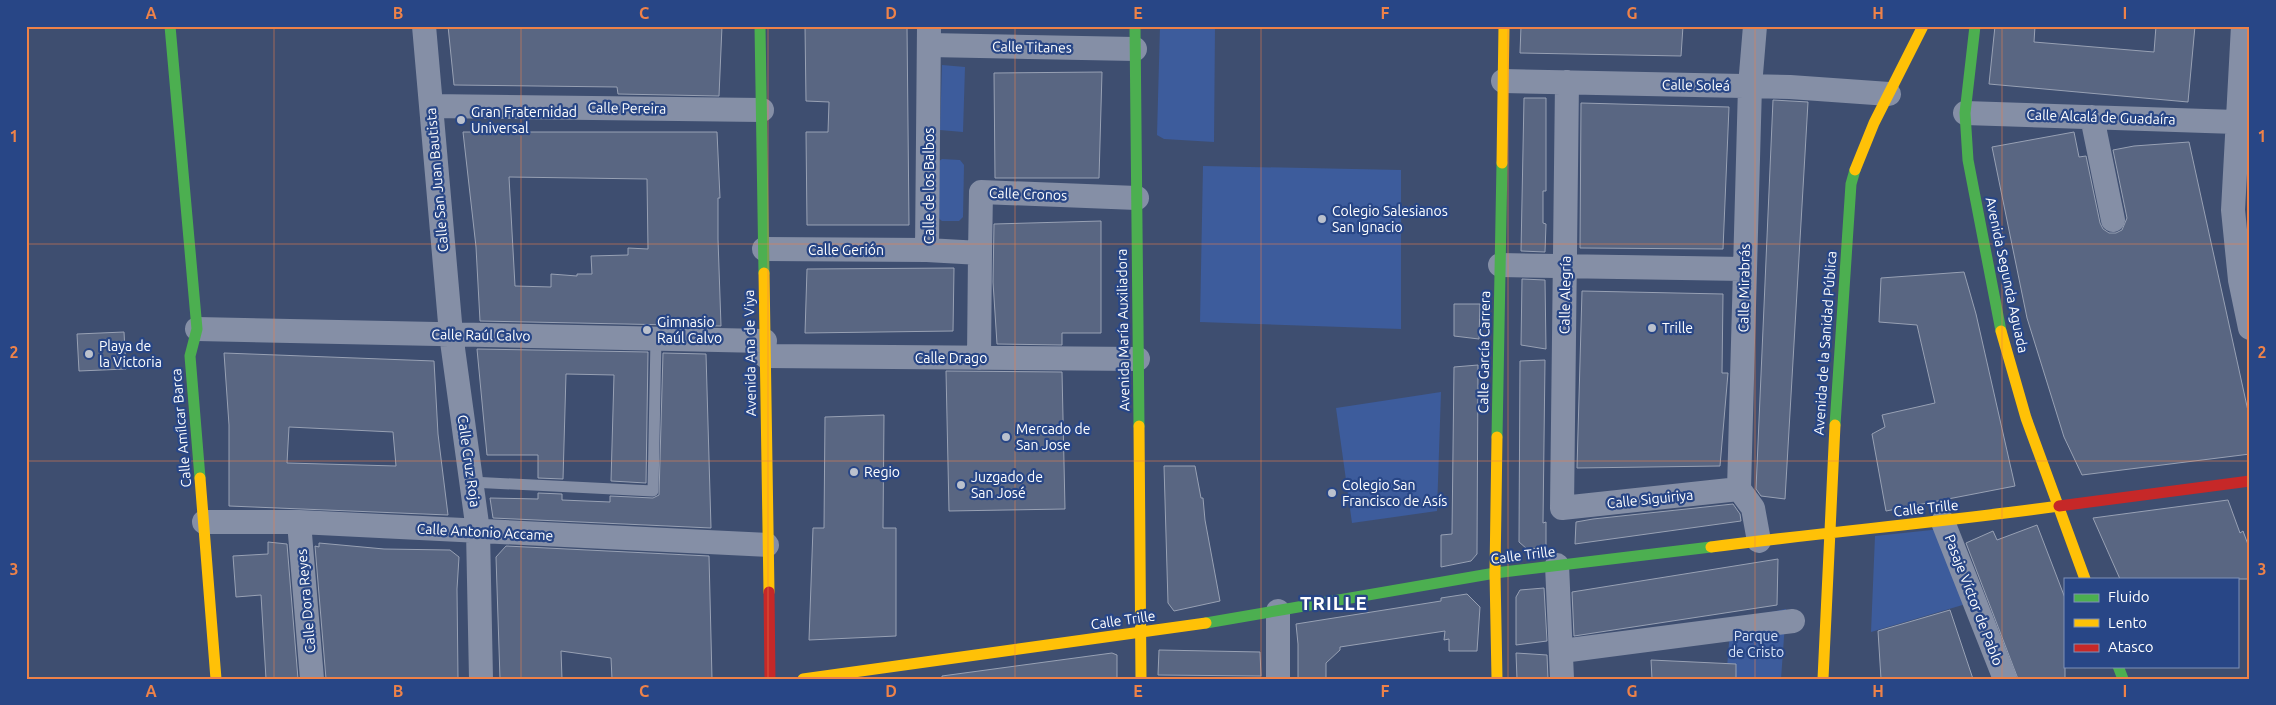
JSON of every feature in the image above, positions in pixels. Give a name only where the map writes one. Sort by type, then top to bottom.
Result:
[{"type":"street","name":"Calle Amílcar Barca","points":[[170,26],[197,329],[190,356],[216,679]]},
{"type":"street","name":"Calle San Juan Bautista","points":[[424,26],[451,334]]},
{"type":"street","name":"Avenida Ana de Viya","points":[[760,26],[770,679]]},
{"type":"street","name":"Calle García Carrera","points":[[1497,679],[1495,573],[1504,26]]},
{"type":"street","name":"Calle Mirabrás","points":[[1739,489],[1750,86],[1755,26]]},
{"type":"street","name":"Avenida de la Sanidad Pública","points":[[1823,679],[1829,532],[1851,184],[1864,142],[1915,46],[1923,26]]},
{"type":"street","name":"Avenida Segunda Aguada","points":[[1975,26],[1965,113],[1968,160],[1998,321],[2026,418],[2085,578]]},
{"type":"street","points":[[2243,26],[2232,210],[2240,280],[2250,328]]},
{"type":"street","name":"Calle Titanes","points":[[929,36],[1135,38]]},
{"type":"street","name":"Calle de los Balbos","points":[[929,36],[928,250],[980,253]]},
{"type":"street","name":"Avenida María Auxiliadora","points":[[1135,38],[1141,679]]},
{"type":"street","name":"Calle Soleá","points":[[1503,81],[1750,86],[1889,94]]},
{"type":"street","name":"Calle Alegría","points":[[1562,508],[1567,82]]},
{"type":"street","name":"Calle Pereira","points":[[431,106],[762,110]]},
{"type":"street","name":"Calle Alcalá de Guadaíra","points":[[1965,113],[2236,122]]},
{"type":"street","points":[[2092,117],[2113,220]]},
{"type":"street","name":"Calle Cronos","points":[[980,253],[981,192],[1137,198]]},
{"type":"street","name":"Calle Gerión","points":[[764,249],[928,250]]},
{"type":"street","points":[[979,358],[980,253]]},
{"type":"street","points":[[1500,265],[1744,269]]},
{"type":"street","name":"Calle Raúl Calvo","points":[[197,329],[656,339],[765,349]]},
{"type":"street","name":"Calle Cruz Roja","points":[[451,334],[478,531],[481,679]]},
{"type":"street","name":"Calle Drago","points":[[765,349],[979,358],[1138,359]]},
{"type":"street","name":"Calle Trille","points":[[803,679],[1141,633],[1495,573],[1829,532],[1943,522],[2250,481]]},
{"type":"street","points":[[1739,489],[1753,508],[1759,540]]},
{"type":"street","name":"Calle Siguiriya","points":[[1562,508],[1739,489]]},
{"type":"street","name":"Calle Antonio Accame","points":[[204,522],[299,522],[767,545]]},
{"type":"street","name":"Calle Dora Reyes","points":[[299,522],[312,679]]},
{"type":"street","name":"Pasaje Víctor de Pablo","points":[[1943,522],[2005,679]]},
{"type":"street","points":[[1557,566],[1562,679]]},
{"type":"street","points":[[1278,611],[1278,679]]},
{"type":"street","points":[[1562,651],[1793,621]]},
{"type":"lane","points":[[471,482],[654,491],[656,339]]},
{"type":"green space","points":[[1160,26],[1215,26],[1214,142],[1164,139],[1157,135]]},
{"type":"green space","points":[[942,65],[965,67],[963,132],[940,130]]},
{"type":"green space","points":[[942,159],[960,160],[964,165],[963,217],[959,221],[942,221],[937,217],[938,162]]},
{"type":"green space","points":[[1203,166],[1401,170],[1401,329],[1200,322]]},
{"type":"green space","points":[[1441,392],[1437,511],[1352,523],[1336,408]]},
{"type":"green space","points":[[1941,529],[1966,604],[1871,632],[1875,536]]},
{"type":"green space","name":"Parque de Cristo","points":[[1786,609],[1781,679],[1726,679],[1731,620]]},
{"type":"building","points":[[448,26],[722,26],[719,96],[618,94],[617,87],[454,85]]},
{"type":"building","points":[[805,26],[907,26],[909,225],[807,225],[806,132],[828,132],[829,102],[806,101]]},
{"type":"building","points":[[1521,26],[1683,26],[1681,56],[1520,53]]},
{"type":"building","points":[[1995,26],[2035,26],[2034,42],[2154,52],[2156,26],[2195,26],[2188,102],[1989,84]]},
{"type":"building","points":[[1102,72],[1099,178],[995,178],[994,73]]},
{"type":"building","points":[[1524,98],[1546,98],[1546,191],[1543,191],[1543,223],[1546,224],[1545,252],[1521,251]]},
{"type":"building","points":[[1773,100],[1808,102],[1785,499],[1761,496],[1756,489]]},
{"type":"building","points":[[1581,103],[1729,107],[1723,249],[1580,248]]},
{"type":"building","points":[[463,132],[717,132],[720,198],[718,198],[718,239],[721,326],[480,321],[476,247]],"holes":[[[509,177],[647,179],[648,249],[628,248],[628,255],[591,256],[592,274],[577,274],[577,276],[551,274],[551,287],[515,286]]]},
{"type":"building","points":[[2074,132],[2079,157],[2086,156],[2100,223],[2103,229],[2109,233],[2116,233],[2122,230],[2127,218],[2113,150],[2134,146],[2189,142],[2250,420],[2250,454],[2082,475],[2064,437],[2027,318],[1992,147]]},
{"type":"building","points":[[1101,221],[1101,333],[1062,333],[1062,345],[997,344],[993,282],[994,224]]},
{"type":"building","points":[[954,268],[953,331],[805,333],[807,269]]},
{"type":"building","points":[[1964,272],[1976,314],[2015,486],[1886,511],[1872,434],[1885,427],[1882,415],[1935,403],[1917,325],[1879,322],[1881,278]]},
{"type":"building","points":[[1522,279],[1545,280],[1546,349],[1521,345]]},
{"type":"building","points":[[1582,291],[1723,294],[1722,373],[1728,373],[1720,466],[1577,468]]},
{"type":"building","points":[[1454,304],[1480,304],[1479,339],[1454,336]]},
{"type":"building","points":[[124,332],[126,369],[79,371],[77,334]]},
{"type":"building","points":[[477,349],[648,352],[646,483],[611,481],[614,375],[566,374],[563,479],[538,478],[538,455],[487,455]]},
{"type":"building","points":[[224,353],[434,361],[438,434],[448,515],[229,506],[229,425]],"holes":[[[289,427],[393,432],[396,466],[287,463]]]},
{"type":"building","points":[[663,353],[706,354],[711,528],[493,518],[490,498],[538,499],[538,493],[562,494],[562,500],[610,502],[610,496],[653,498],[659,495]]},
{"type":"building","points":[[1545,360],[1543,523],[1546,522],[1546,548],[1527,549],[1519,542],[1520,361]]},
{"type":"building","points":[[1478,365],[1477,554],[1471,561],[1441,567],[1441,535],[1452,534],[1454,367]]},
{"type":"building","name":"Mercado de San Jose","points":[[946,371],[1062,372],[1065,509],[949,511]]},
{"type":"building","points":[[884,415],[883,528],[896,528],[896,636],[809,640],[813,528],[824,528],[825,417]]},
{"type":"building","points":[[1164,466],[1195,466],[1201,498],[1203,498],[1205,520],[1220,601],[1174,611],[1168,603]]},
{"type":"building","points":[[2228,500],[2240,533],[2243,531],[2250,550],[2250,579],[2120,578],[2093,518]]},
{"type":"building","points":[[1733,504],[1740,514],[1741,521],[1575,544],[1576,522]]},
{"type":"building","points":[[2037,525],[2064,595],[2065,679],[2018,679],[1966,543],[1993,531],[1997,540]]},
{"type":"building","points":[[268,542],[287,544],[298,679],[266,679],[261,595],[236,597],[233,556],[268,554]]},
{"type":"building","points":[[319,543],[384,549],[450,550],[459,557],[457,589],[458,679],[326,679],[315,546],[319,547]]},
{"type":"building","points":[[506,546],[709,556],[712,679],[612,679],[611,658],[561,651],[562,679],[500,679],[496,557]]},
{"type":"building","points":[[1778,559],[1777,605],[1574,636],[1572,592]]},
{"type":"building","points":[[1544,588],[1547,641],[1516,645],[1516,597],[1520,590]]},
{"type":"building","points":[[1467,594],[1480,607],[1477,651],[1449,651],[1449,639],[1444,640],[1445,631],[1340,647],[1340,650],[1326,663],[1326,679],[1298,679],[1296,624],[1441,601],[1441,598]]},
{"type":"building","points":[[1950,610],[1973,679],[1881,679],[1878,631]]},
{"type":"building","points":[[1159,650],[1260,652],[1261,676],[1158,675]]},
{"type":"building","points":[[1112,653],[1117,655],[1117,679],[942,679],[942,676]]},
{"type":"building","points":[[1516,653],[1547,655],[1548,679],[1517,679]]},
{"type":"building","points":[[1651,660],[1736,664],[1736,679],[1652,679]]},
{"type":"traffic: fast","points":[[170,26],[197,329],[190,356],[200,478]]},
{"type":"traffic: fast","points":[[760,26],[764,273]]},
{"type":"traffic: fast","points":[[1135,26],[1139,426]]},
{"type":"traffic: fast","points":[[1975,26],[1965,113],[1968,160],[2001,331]]},
{"type":"traffic: fast","points":[[1497,437],[1502,163]]},
{"type":"traffic: fast","points":[[1835,425],[1851,184],[1855,170]]},
{"type":"traffic: fast","points":[[1206,623],[1495,573],[1711,547]]},
{"type":"traffic: fast","points":[[2119,668],[2123,679]]},
{"type":"traffic: slow","points":[[1502,163],[1504,26]]},
{"type":"traffic: slow","points":[[1855,170],[1874,123],[1923,26]]},
{"type":"traffic: slow","points":[[764,273],[769,592]]},
{"type":"traffic: slow","points":[[2001,331],[2026,418],[2085,578]]},
{"type":"traffic: slow","points":[[1823,679],[1835,425]]},
{"type":"traffic: slow","points":[[1139,426],[1141,679]]},
{"type":"traffic: slow","points":[[1497,437],[1495,573],[1497,679]]},
{"type":"traffic: slow","points":[[200,478],[216,679]]},
{"type":"traffic: slow","points":[[1711,547],[2059,506]]},
{"type":"traffic: slow","points":[[803,679],[1206,623]]},
{"type":"traffic: jam","points":[[2059,506],[2250,481]]},
{"type":"traffic: jam","points":[[769,592],[770,679]]},
{"type":"place","name":"Gran Fraternidad Universal","points":[[461,120]]},
{"type":"place","name":"Colegio Salesianos San Ignacio","points":[[1322,219]]},
{"type":"place","name":"Trille","points":[[1652,328]]},
{"type":"place","name":"Gimnasio Raúl Calvo","points":[[647,330]]},
{"type":"place","name":"Playa de la Victoria","points":[[89,354]]},
{"type":"place","name":"Mercado de San Jose","points":[[1006,437]]},
{"type":"place","name":"Regio","points":[[854,472]]},
{"type":"place","name":"Juzgado de San José","points":[[961,485]]},
{"type":"place","name":"Colegio San Francisco de Asís","points":[[1332,493]]},
{"type":"district","name":"TRILLE","points":[[1334,603]]}]
